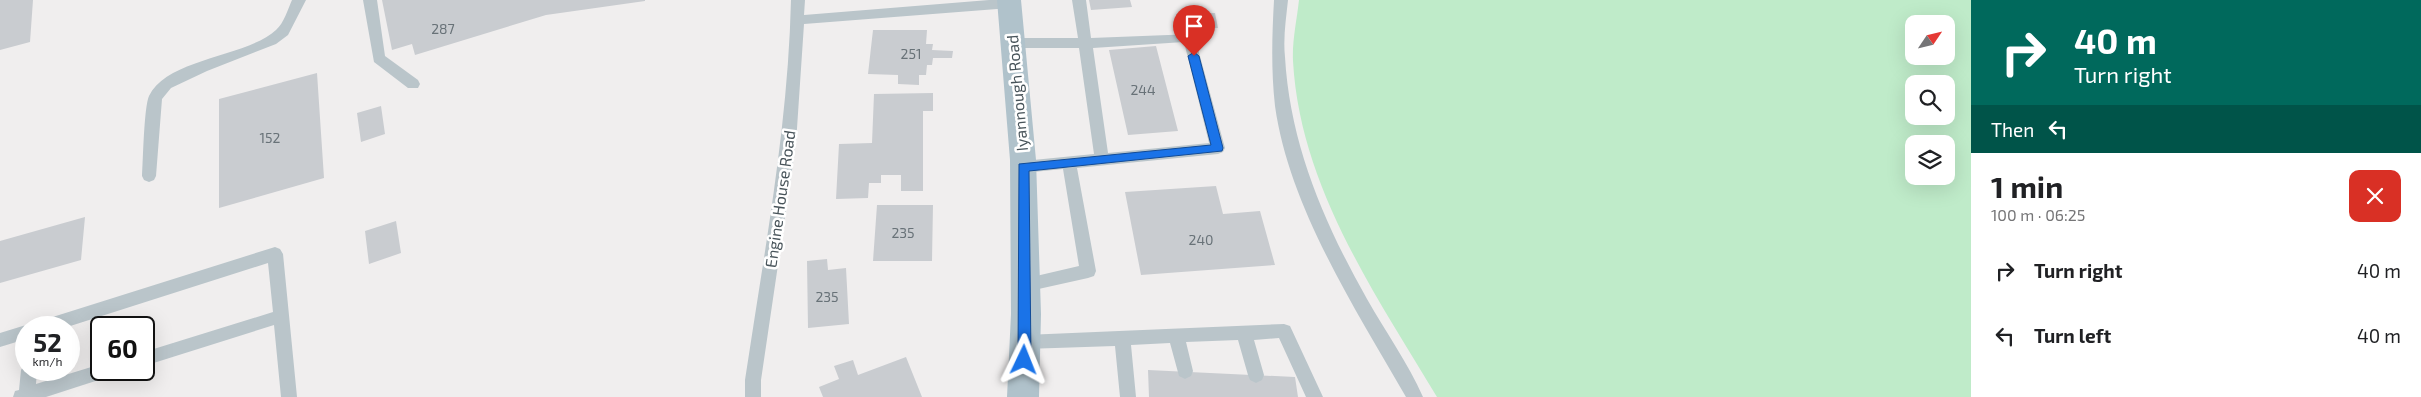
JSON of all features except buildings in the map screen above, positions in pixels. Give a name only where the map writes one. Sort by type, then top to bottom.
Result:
[{"type":"main road","name":"Iyannough Road","points":[[1010,1],[1023,167],[1025,285],[1023,397]]},
{"type":"lane","points":[[149,176],[155,98],[166,84],[202,67],[271,41],[283,32],[294,14],[299,0]]},
{"type":"lane","points":[[370,0],[378,58],[413,84]]},
{"type":"lane","name":"Engine House Road","points":[[753,397],[753,380],[785,177],[798,40],[798,0]]},
{"type":"lane","points":[[1079,0],[1102,160]]},
{"type":"lane","points":[[1281,0],[1276,52],[1286,131],[1296,167],[1334,254],[1415,397]]},
{"type":"lane","points":[[798,20],[1010,1]]},
{"type":"lane","points":[[1013,43],[1085,44],[1189,37],[1218,148],[1023,167]]},
{"type":"lane","points":[[1025,285],[1088,270],[1069,163]]},
{"type":"lane","points":[[78,316],[275,254],[289,397]]},
{"type":"lane","points":[[155,356],[281,316]]},
{"type":"lane","points":[[1025,342],[1284,331],[1315,397]]},
{"type":"lane","points":[[1244,333],[1256,375]]},
{"type":"lane","points":[[0,340],[15,335]]},
{"type":"lane","points":[[1176,336],[1185,372]]},
{"type":"lane","points":[[1122,338],[1128,397]]},
{"type":"lane","points":[[27,381],[25,396],[90,376]]},
{"type":"green space","points":[[1299,0],[1971,0],[1971,397],[1437,397],[1366,278],[1325,195],[1310,151],[1299,107],[1293,61]]},
{"type":"route","points":[[1024,360],[1026,314],[1023,167],[1218,148],[1194,56]]}]
